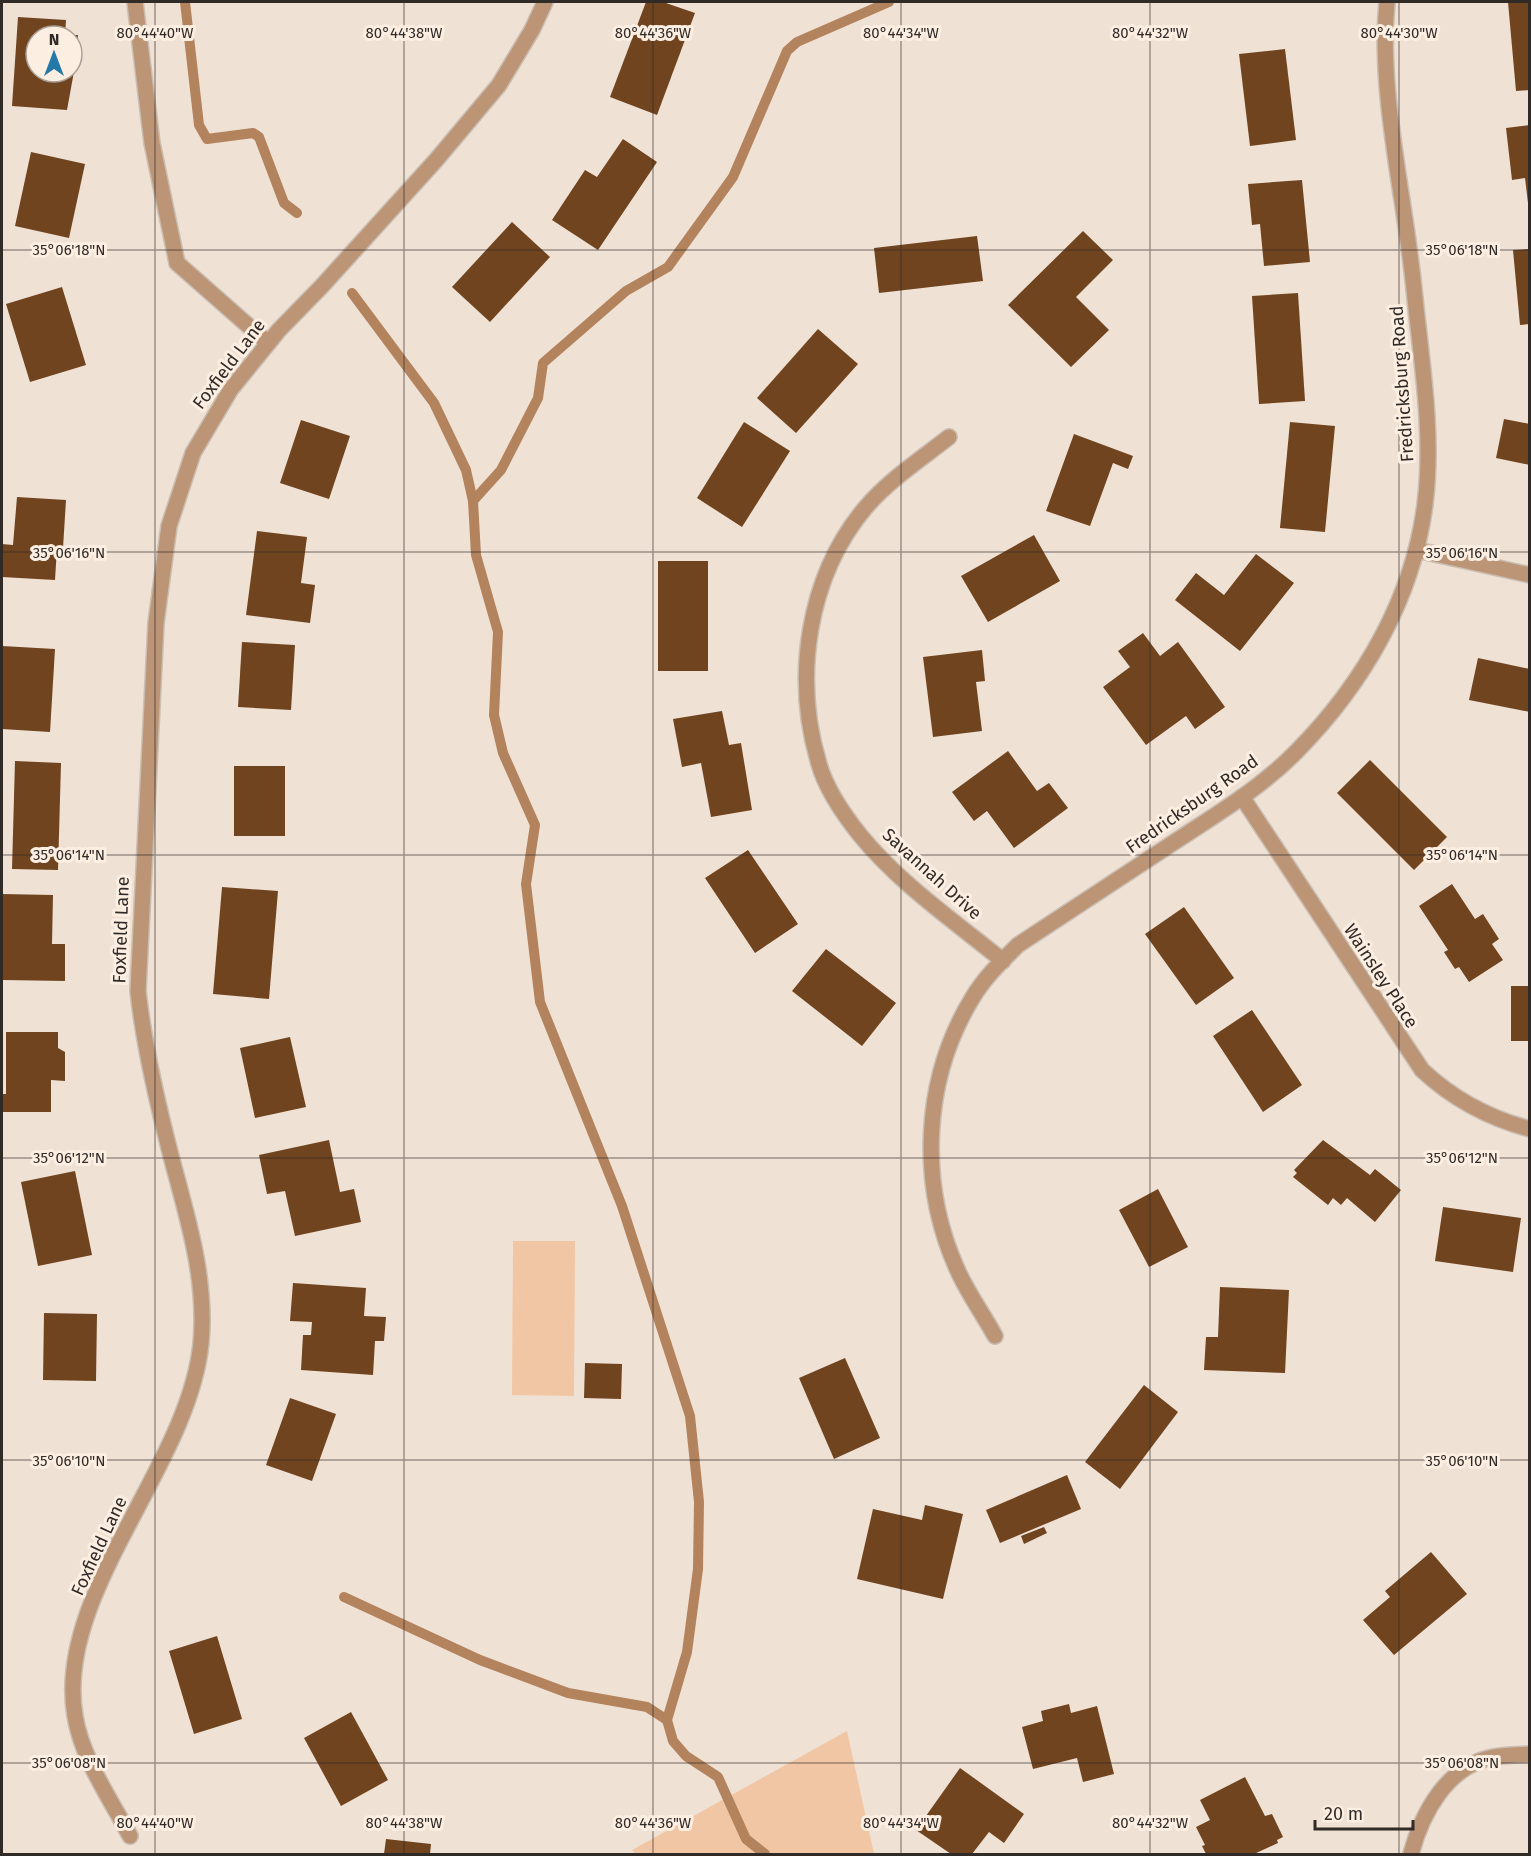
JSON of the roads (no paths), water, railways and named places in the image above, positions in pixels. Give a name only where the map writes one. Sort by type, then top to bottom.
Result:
[{"type":"street","points":[[135,2],[152,143],[177,263],[268,344]]},
{"type":"street","name":"Foxfield Lane","points":[[130,1836],[89,1759],[75,1718],[72,1692],[75,1664],[94,1597],[174,1433],[194,1384],[201,1342],[201,1284],[198,1264],[161,1117],[142,1027],[138,991],[156,623],[169,526],[193,453],[231,389],[268,344],[437,159],[499,85],[532,30],[545,2]]},
{"type":"street","name":"Fredricksburg Road","points":[[995,1336],[957,1269],[940,1220],[932,1173],[933,1102],[954,1033],[974,996],[1018,945],[1242,797],[1296,753],[1342,701],[1385,633],[1417,550],[1425,502],[1426,424],[1414,286],[1384,32],[1388,2]]},
{"type":"street","name":"Savannah Drive","points":[[949,437],[884,489],[866,507],[835,553],[814,611],[808,648],[807,710],[819,766],[829,789],[859,833],[879,857],[1003,961]]},
{"type":"street","points":[[1417,550],[1530,575]]},
{"type":"street","name":"Wainsley Place","points":[[1242,797],[1422,1070],[1461,1101],[1508,1123],[1530,1129]]},
{"type":"street","points":[[1411,1854],[1422,1825],[1441,1790],[1455,1774],[1475,1762],[1493,1757],[1530,1754]]},
{"type":"waterway","points":[[185,2],[199,125],[207,139],[253,133],[259,137],[284,203],[297,213]]},
{"type":"waterway","points":[[473,501],[501,470],[538,398],[543,363],[626,291],[668,267],[733,177],[787,51],[797,42],[889,2]]},
{"type":"waterway","points":[[352,293],[434,403],[466,470],[473,501],[476,555],[498,632],[494,715],[503,753],[535,825],[526,884],[540,1002],[622,1206],[690,1416],[699,1502],[698,1569],[687,1652],[667,1720],[673,1741],[686,1756],[718,1777],[746,1839],[765,1854]]},
{"type":"waterway","points":[[344,1597],[480,1660],[568,1693],[647,1707],[667,1720]]}]
